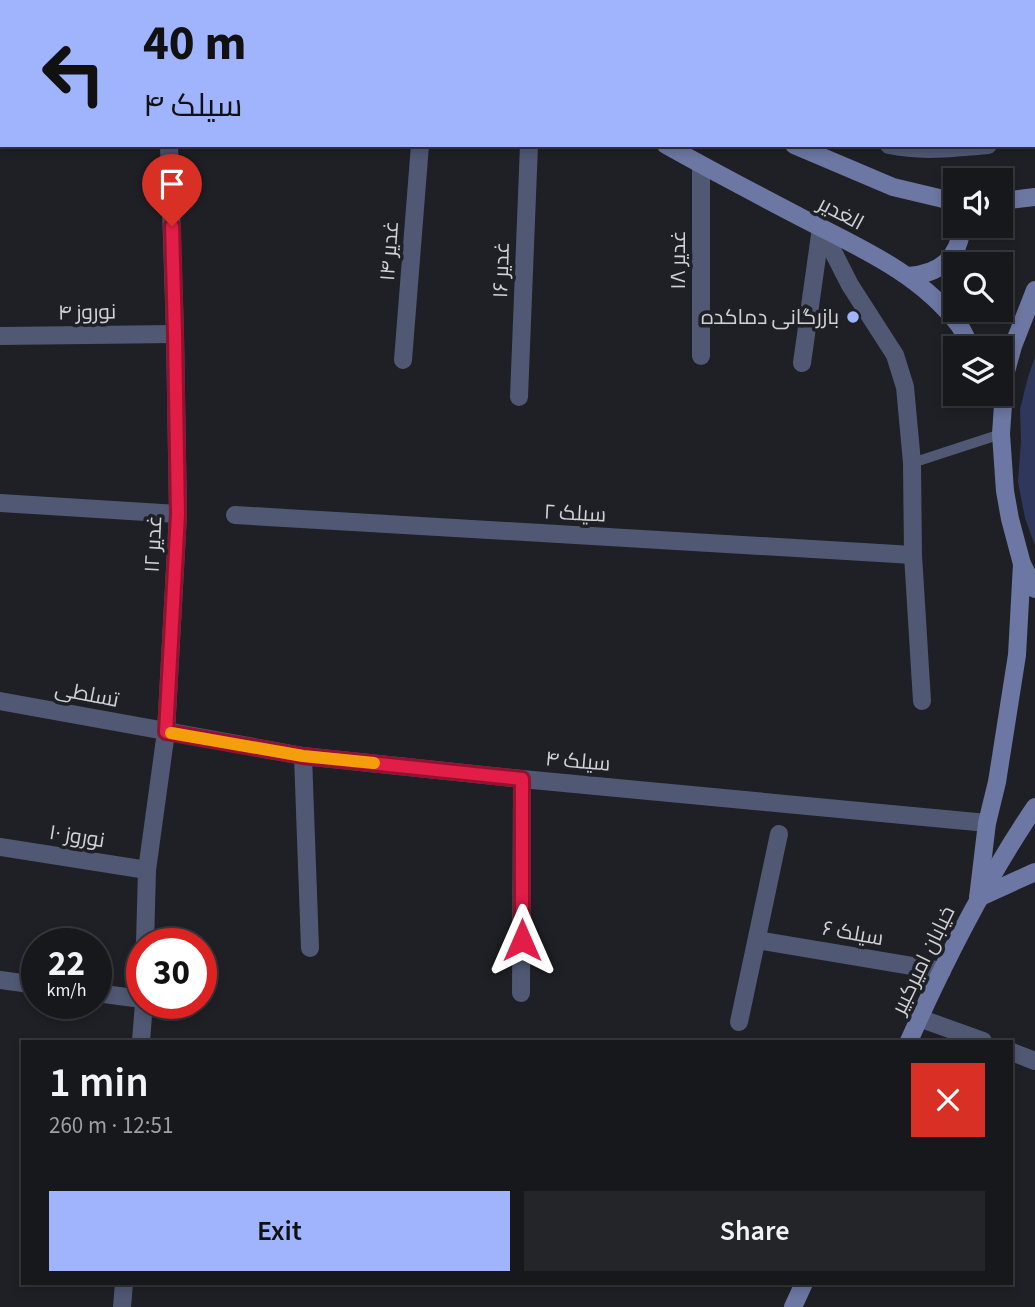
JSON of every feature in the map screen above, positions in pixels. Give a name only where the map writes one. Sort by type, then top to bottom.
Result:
[{"type":"main road","name":"الغدیر","points":[[670,147],[908,276],[930,294],[965,336]]},
{"type":"main road","name":"الغدیر","points":[[799,147],[893,187],[943,198]]},
{"type":"main road","points":[[1013,200],[1035,197]]},
{"type":"main road","points":[[908,276],[932,272],[942,266],[951,258],[960,238]]},
{"type":"main road","points":[[1013,345],[1035,290]]},
{"type":"main road","points":[[1000,406],[1005,491],[1023,564],[1035,589]]},
{"type":"main road","points":[[978,898],[987,823],[997,782],[1017,655],[1023,564]]},
{"type":"main road","name":"خیابان امیرکبیر","points":[[909,1040],[978,898],[1035,807]]},
{"type":"main road","points":[[978,898],[1035,872]]},
{"type":"main road","points":[[793,1307],[803,1285]]},
{"type":"street","name":"غدیر ۱۲","points":[[145,928],[147,870],[166,732],[178,514],[169,147]]},
{"type":"street","name":"غدیر ۱۴","points":[[403,360],[420,147]]},
{"type":"street","name":"غدیر ۱۶","points":[[519,397],[529,147]]},
{"type":"street","points":[[899,147],[966,147]]},
{"type":"street","name":"غدیر ۱۸","points":[[701,165],[701,356]]},
{"type":"street","points":[[802,363],[821,228]]},
{"type":"street","points":[[821,228],[850,285],[895,355],[905,387],[912,463],[913,555],[922,701]]},
{"type":"street","name":"نوروز ۴","points":[[0,336],[175,334]]},
{"type":"street","points":[[0,503],[178,514]]},
{"type":"street","name":"سیلک ۲","points":[[235,515],[913,555]]},
{"type":"street","name":"تسلطی","points":[[0,701],[166,732]]},
{"type":"street","name":"سیلک ۴","points":[[166,732],[303,756],[987,823]]},
{"type":"street","points":[[303,756],[310,948]]},
{"type":"street","points":[[522,779],[522,993]]},
{"type":"street","points":[[740,1021],[779,834]]},
{"type":"street","name":"نوروز ۱۰","points":[[0,847],[147,870]]},
{"type":"street","name":"سیلک ۶","points":[[757,940],[942,971]]},
{"type":"street","points":[[0,980],[21,983]]},
{"type":"street","points":[[919,1018],[980,1040]]},
{"type":"street","points":[[141,1040],[142,1019]]},
{"type":"street","points":[[1013,1052],[1035,1061]]},
{"type":"street","points":[[122,1307],[124,1285]]},
{"type":"lane","points":[[912,463],[1001,434]]},
{"type":"shaded area","points":[[1035,357],[1035,546],[1025,518],[1018,482],[1020,409]]},
{"type":"slow traffic","points":[[171,733],[303,756],[374,763]]},
{"type":"place","name":"بازرگانی دماکده","points":[[853,317]]},
{"type":"route","points":[[172,226],[178,514],[166,732],[303,756],[522,779],[522,940]]}]
